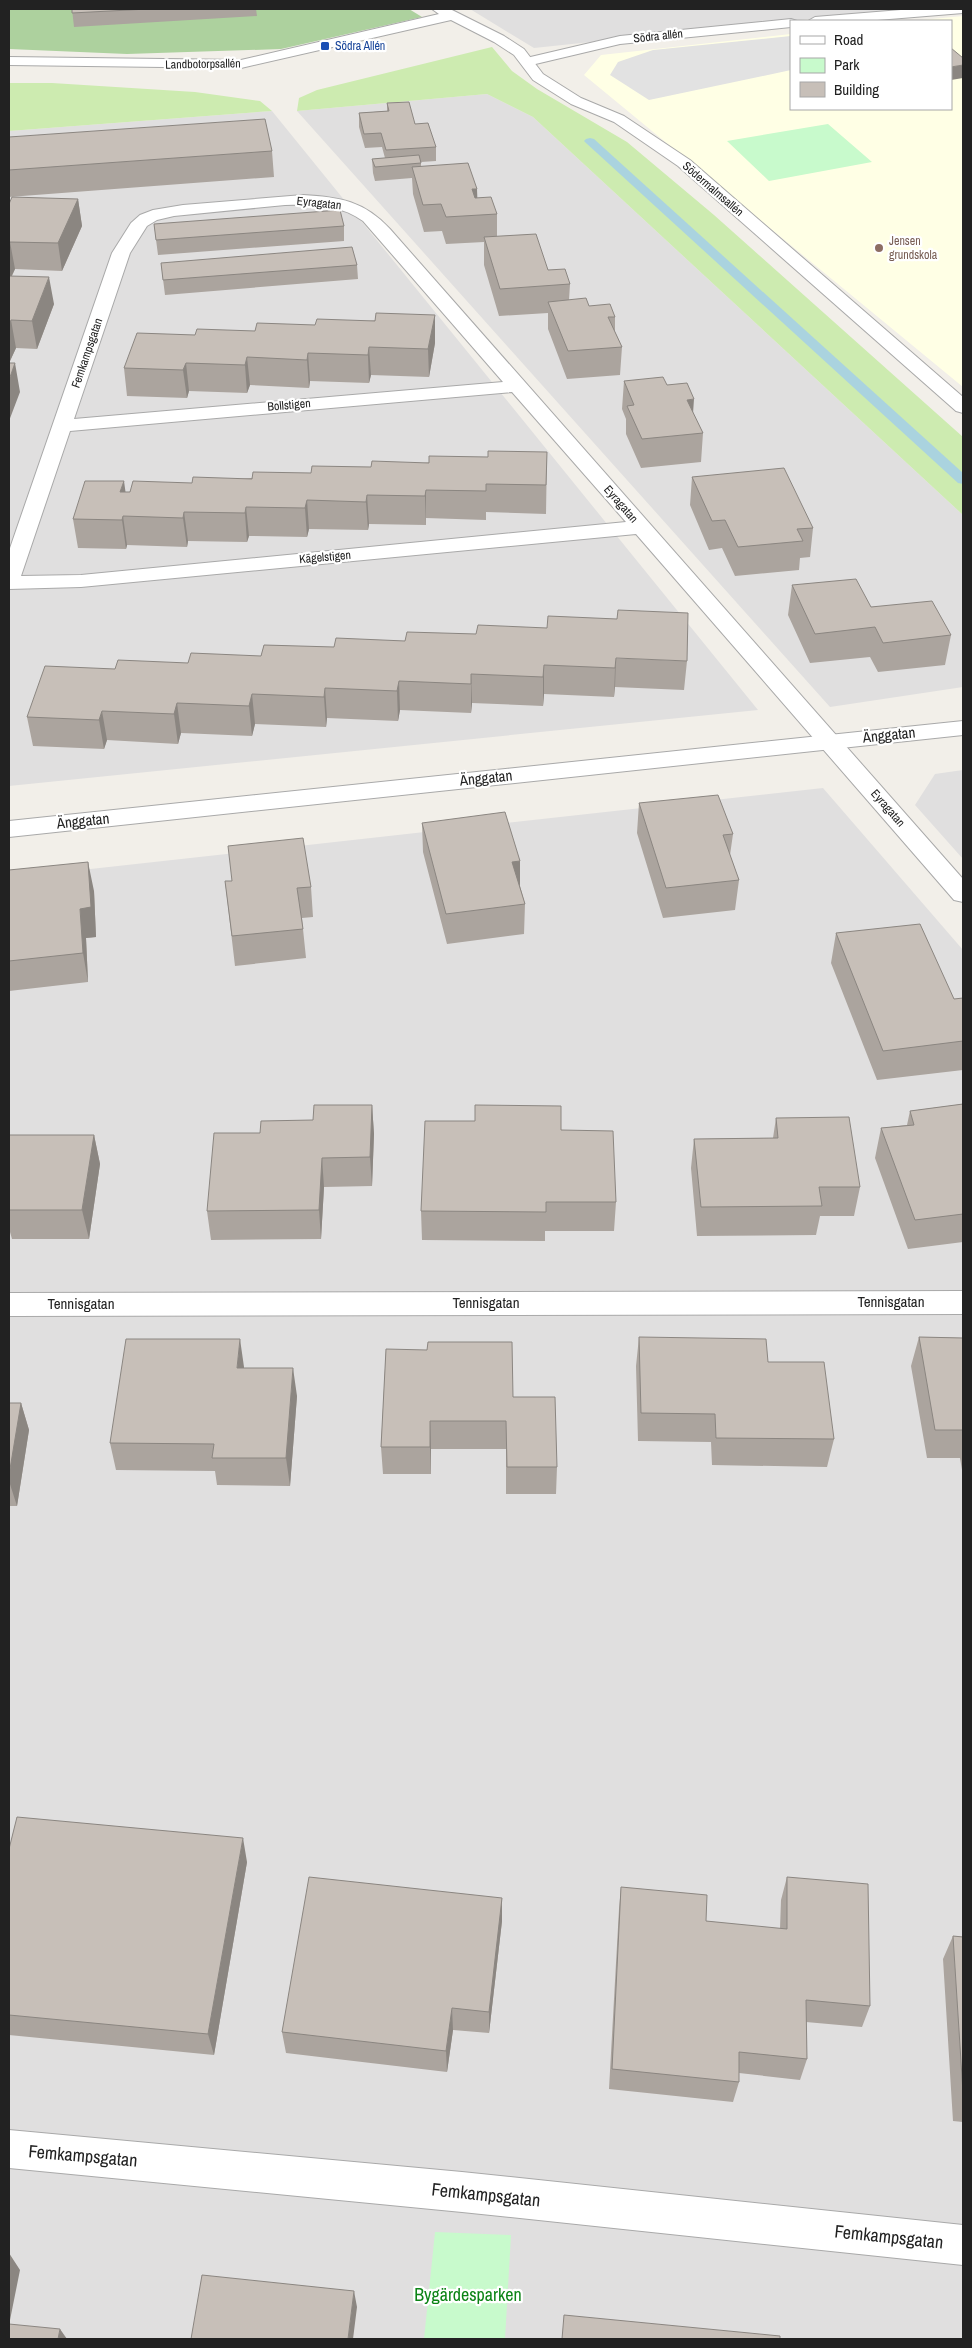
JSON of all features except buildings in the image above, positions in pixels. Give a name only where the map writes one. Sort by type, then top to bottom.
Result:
[{"type":"street","points":[[827,20],[963,9]]},
{"type":"street","name":"Landbotorpsallén","points":[[9,61],[241,64],[445,12]]},
{"type":"street","name":"Södermalmsallén","points":[[445,12],[499,39],[518,52],[538,77],[576,101],[619,119],[684,163],[963,407]]},
{"type":"street","name":"Södra allén","points":[[527,62],[620,40],[790,23]]},
{"type":"street","name":"Eyragatan","points":[[236,205],[292,200],[331,202],[356,208],[372,220],[963,894]]},
{"type":"street","name":"Femkampsgatan","points":[[9,582],[120,253],[135,227],[151,216],[184,210],[236,205]]},
{"type":"street","name":"Bollstigen","points":[[62,426],[517,386]]},
{"type":"street","name":"Kägelstigen","points":[[9,582],[81,581],[641,527]]},
{"type":"street","name":"Änggatan","points":[[9,829],[963,728]]},
{"type":"street","name":"Tennisgatan","points":[[9,1305],[963,1302]]},
{"type":"street","name":"Femkampsgatan","points":[[9,2149],[462,2192],[963,2245]]},
{"type":"shaded area","points":[[470,9],[904,9],[790,20],[534,48]]},
{"type":"shaded area","name":"Jensen grundskola","points":[[963,16],[963,387],[584,75],[601,55],[790,34],[790,110],[952,110],[952,20],[921,20]]},
{"type":"shaded area","points":[[790,36],[790,70],[649,100],[610,75],[618,62],[653,50]]},
{"type":"shaded area","points":[[487,94],[533,117],[963,515],[963,687],[830,707],[297,111]]},
{"type":"shaded area","points":[[272,111],[758,710],[9,786],[9,131]]},
{"type":"shaded area","points":[[963,770],[963,859],[915,805],[935,774]]},
{"type":"shaded area","points":[[823,788],[963,950],[963,2339],[9,2339],[9,878]]},
{"type":"green space","points":[[10,9],[409,9],[422,17],[281,49],[127,54],[9,49]]},
{"type":"green space","points":[[492,47],[512,71],[537,89],[627,142],[714,215],[963,437],[963,515],[533,117],[487,94],[297,111],[299,98],[317,90]]},
{"type":"green space","points":[[9,83],[52,83],[195,92],[260,101],[272,111],[9,131]]},
{"type":"green space","points":[[828,124],[872,162],[769,181],[727,141]]},
{"type":"green space","name":"Bygärdesparken","points":[[435,2232],[511,2235],[505,2339],[424,2339]]},
{"type":"waterway","points":[[590,141],[963,480]]},
{"type":"place","name":"Södra Allén","points":[[325,46]]},
{"type":"place","name":"Jensen grundskola","points":[[879,248]]}]
